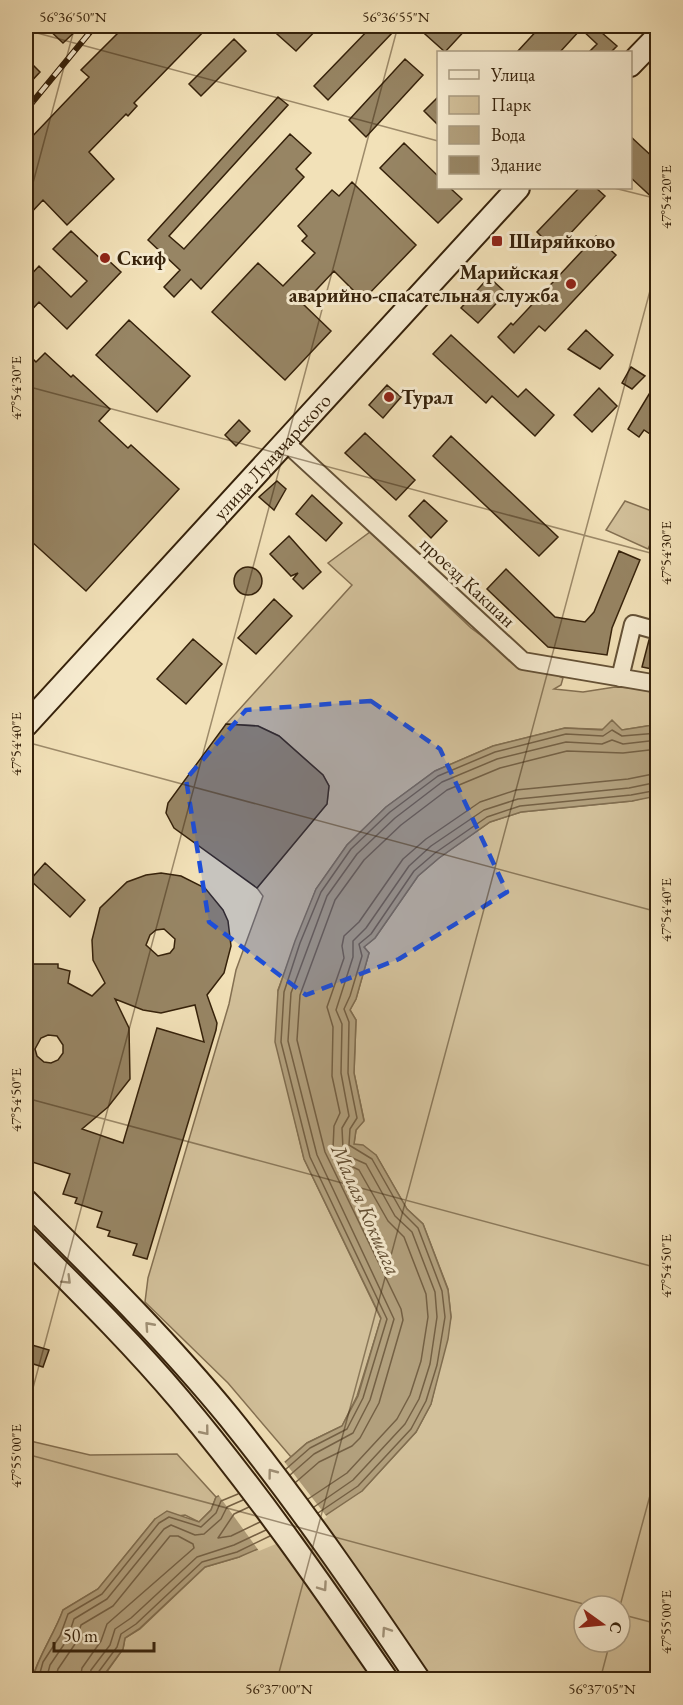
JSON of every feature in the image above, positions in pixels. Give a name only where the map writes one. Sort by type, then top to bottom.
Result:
[{"type":"main road","points":[[632,63],[656,40]]},
{"type":"main road","name":"улица Луначарского","points":[[26,725],[517,189]]},
{"type":"main road","points":[[26,1201],[127,1303],[228,1416],[317,1531],[419,1680]]},
{"type":"main road","points":[[26,1238],[168,1386],[273,1518],[387,1680]]},
{"type":"street","name":"проезд Какшан","points":[[284,441],[523,661],[657,684]]},
{"type":"street","points":[[620,678],[633,624],[657,631]]},
{"type":"highlighted area","points":[[371,701],[440,749],[507,892],[399,959],[306,995],[209,922],[186,779],[246,710]]},
{"type":"green space","points":[[625,501],[657,513],[657,529],[648,549],[606,530]]},
{"type":"green space","points":[[370,532],[471,628],[526,669],[548,671],[563,678],[561,685],[554,689],[583,692],[615,687],[657,689],[657,729],[653,725],[622,730],[565,728],[493,746],[435,771],[386,807],[347,845],[316,889],[278,990],[293,1112],[304,1159],[381,1319],[357,1396],[342,1426],[307,1443],[291,1457],[228,1383],[145,1302],[148,1278],[229,1004],[236,970],[263,896],[257,888],[327,804],[329,786],[323,775],[279,736],[258,726],[226,724],[352,585],[328,563]]},
{"type":"green space","points":[[657,796],[657,1679],[101,1680],[123,1649],[125,1638],[140,1629],[205,1567],[239,1557],[362,1491],[416,1432],[431,1404],[451,1317],[448,1289],[423,1224],[407,1209],[376,1155],[354,1144],[356,1130],[364,1120],[354,1073],[356,1020],[350,1010],[356,999],[369,953],[364,947],[375,938],[418,876],[439,858],[490,822],[521,812],[632,801]]},
{"type":"green space","points":[[26,1440],[90,1455],[177,1454],[216,1497],[211,1510],[199,1522],[185,1515],[155,1519],[98,1589],[63,1610],[32,1679],[26,1680]]},
{"type":"water","name":"Малая Кокшага","points":[[612,720],[622,730],[653,725],[657,729],[657,796],[632,801],[521,812],[490,822],[439,858],[418,876],[375,938],[364,947],[369,953],[356,999],[350,1010],[356,1020],[354,1073],[364,1121],[356,1130],[354,1144],[363,1145],[376,1155],[407,1209],[423,1224],[448,1290],[451,1317],[448,1339],[431,1404],[416,1432],[362,1491],[305,1529],[239,1557],[205,1567],[139,1629],[125,1638],[123,1649],[101,1679],[32,1680],[63,1610],[98,1589],[155,1519],[167,1511],[199,1522],[211,1510],[216,1497],[277,1469],[307,1443],[342,1426],[358,1396],[381,1318],[304,1159],[275,1042],[278,991],[316,889],[347,845],[386,807],[435,771],[493,746],[565,728],[602,730]]},
{"type":"pier","points":[[283,1460],[327,1517],[307,1531],[259,1551],[217,1493],[275,1467]]},
{"type":"building","points":[[45,26],[81,26],[63,43]]},
{"type":"building","points":[[125,26],[209,26],[134,103],[137,106],[128,116],[126,114],[89,152],[114,179],[67,225],[43,200],[26,218],[26,143],[89,77],[81,70]]},
{"type":"building","points":[[268,26],[320,26],[296,51]]},
{"type":"building","points":[[372,26],[386,26],[393,32],[328,100],[314,86]]},
{"type":"building","points":[[416,26],[469,26],[444,51]]},
{"type":"building","points":[[541,26],[594,26],[617,46],[612,51],[590,51],[597,44],[581,29],[561,51],[518,51]]},
{"type":"building","points":[[234,39],[246,51],[201,96],[189,84]]},
{"type":"building","points":[[26,58],[40,72],[26,87]]},
{"type":"building","points":[[405,59],[423,75],[366,137],[349,120]]},
{"type":"building","points":[[278,97],[288,105],[169,236],[184,249],[290,134],[311,153],[296,169],[304,177],[201,289],[191,279],[174,297],[164,287],[180,270],[148,240]]},
{"type":"building","points":[[437,98],[437,124],[424,111]]},
{"type":"building","points":[[632,138],[657,161],[657,202],[632,179]]},
{"type":"building","points":[[404,143],[437,175],[437,189],[451,189],[462,199],[438,223],[380,168]]},
{"type":"building","points":[[352,182],[416,245],[363,300],[334,271],[303,304],[331,331],[285,380],[212,312],[258,263],[283,286],[315,253],[302,241],[307,236],[298,226],[332,190],[339,196]]},
{"type":"building","points":[[578,189],[597,189],[605,196],[555,250],[537,232]]},
{"type":"building","points":[[71,231],[105,263],[108,260],[121,272],[67,329],[39,302],[26,316],[26,280],[39,266],[71,297],[87,281],[53,249]]},
{"type":"building","name":"Марийская аварийно-спасательная служба","points":[[596,236],[616,255],[545,331],[539,326],[514,353],[498,337],[511,323],[513,325]]},
{"type":"building","points":[[489,277],[506,293],[478,323],[461,308]]},
{"type":"building","points":[[129,320],[190,376],[157,412],[96,355]]},
{"type":"building","points":[[586,330],[613,355],[600,369],[568,349]]},
{"type":"building","points":[[451,335],[518,397],[526,389],[554,415],[535,436],[492,396],[486,403],[433,354]]},
{"type":"building","points":[[26,352],[36,362],[45,353],[71,377],[73,375],[110,409],[99,421],[128,448],[131,445],[179,489],[86,591],[31,541],[26,548]]},
{"type":"building","points":[[631,367],[645,376],[632,389],[622,383]]},
{"type":"building","points":[[657,381],[657,429],[653,436],[644,430],[639,437],[628,429]]},
{"type":"building","points":[[387,385],[401,397],[383,418],[369,405]]},
{"type":"building","points":[[599,388],[617,406],[592,432],[574,415]]},
{"type":"building","points":[[239,420],[250,431],[236,446],[225,435]]},
{"type":"building","points":[[365,433],[415,480],[396,500],[345,453]]},
{"type":"building","points":[[451,436],[558,537],[539,556],[433,456]]},
{"type":"building","points":[[277,481],[286,489],[274,510],[259,497]]},
{"type":"building","points":[[312,495],[342,523],[326,541],[296,514]]},
{"type":"building","points":[[424,500],[447,521],[431,538],[409,516]]},
{"type":"building","points":[[289,536],[321,572],[303,589],[293,579],[298,573],[291,576],[270,554]]},
{"type":"building","points":[[619,551],[640,560],[612,628],[607,655],[548,647],[487,589],[506,569],[555,617],[585,622],[594,612]]},
{"type":"building","points":[[248,567],[258,571],[262,581],[258,591],[248,595],[238,591],[234,581],[238,571]]},
{"type":"building","points":[[274,599],[292,616],[256,654],[238,638]]},
{"type":"building","points":[[193,639],[222,664],[186,704],[157,679]]},
{"type":"building","points":[[649,640],[657,642],[657,670],[642,667]]},
{"type":"building","points":[[226,724],[258,726],[279,736],[323,775],[329,786],[327,804],[257,888],[174,828],[166,813],[168,803]]},
{"type":"building","points":[[45,863],[85,900],[70,917],[30,880]]},
{"type":"building","points":[[161,873],[181,876],[205,888],[223,910],[228,921],[231,946],[224,973],[207,995],[217,1023],[216,1030],[147,1259],[133,1255],[137,1244],[108,1236],[110,1231],[97,1227],[102,1212],[75,1203],[77,1198],[63,1194],[70,1174],[26,1160],[26,964],[58,964],[58,968],[70,971],[68,983],[92,996],[105,983],[93,960],[92,940],[100,908],[127,882],[146,875]],"holes":[[[164,929],[175,939],[174,948],[170,953],[158,956],[146,945],[150,935],[156,930]],[[115,999],[143,1010],[161,1013],[195,1005],[204,1042],[157,1028],[123,1143],[82,1129],[108,1107],[130,1079],[129,1028]],[[48,1035],[57,1036],[63,1045],[63,1053],[58,1060],[51,1063],[44,1062],[37,1056],[35,1049],[41,1038]]]},
{"type":"building","points":[[32,1345],[49,1350],[43,1367],[27,1362]]},
{"type":"railway","points":[[26,110],[95,26]]},
{"type":"place","name":"Ширяйково","points":[[497,241]]},
{"type":"place","name":"Скиф","points":[[105,258]]},
{"type":"place","name":"Марийская аварийно-спасательная служба","points":[[571,284]]},
{"type":"place","name":"Турал","points":[[389,397]]}]
